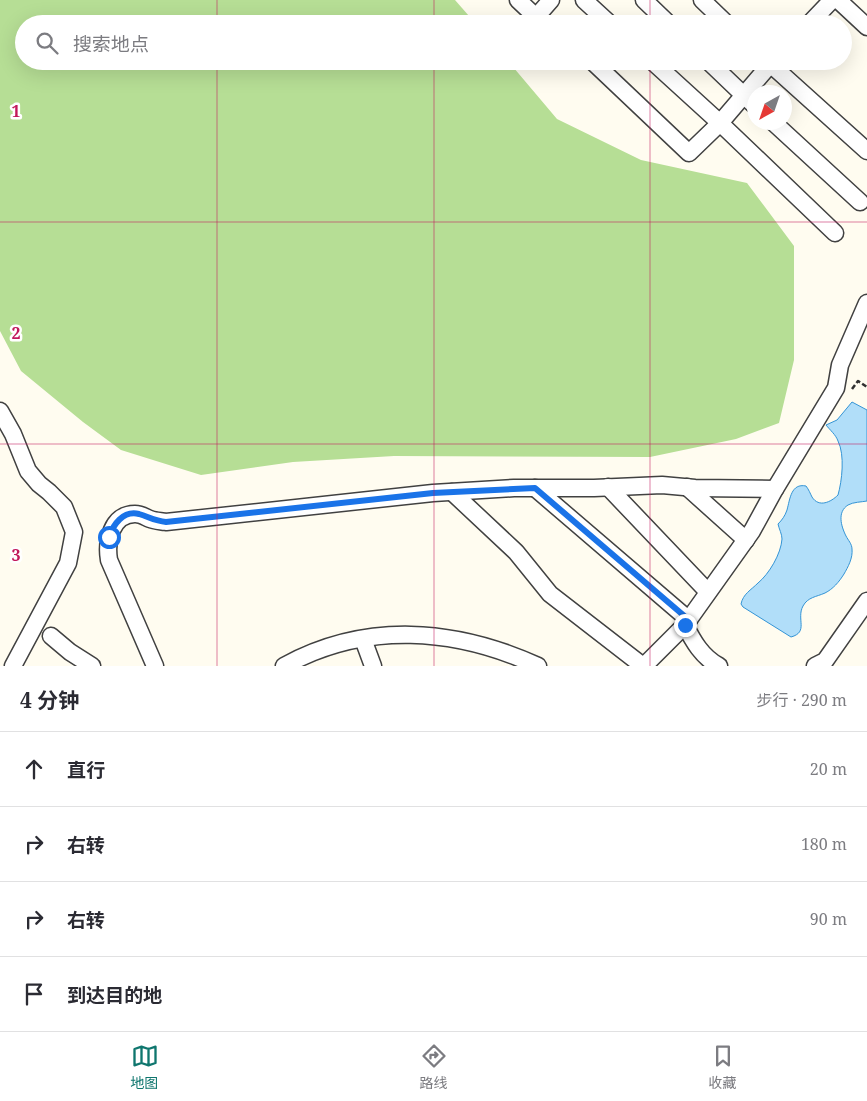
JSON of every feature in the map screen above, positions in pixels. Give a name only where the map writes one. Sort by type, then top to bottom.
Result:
[{"type":"street","points":[[518,0],[535,15]]},
{"type":"street","points":[[542,15],[551,0]]},
{"type":"street","points":[[584,0],[600,15]]},
{"type":"street","points":[[644,0],[660,15]]},
{"type":"street","points":[[702,0],[718,15]]},
{"type":"street","points":[[818,15],[832,0]]},
{"type":"street","points":[[838,0],[867,27]]},
{"type":"street","points":[[601,70],[689,153],[720,123],[747,102]]},
{"type":"street","points":[[662,70],[835,233]]},
{"type":"street","points":[[717,70],[747,98]]},
{"type":"street","points":[[757,85],[766,70]]},
{"type":"street","points":[[779,70],[866,148]]},
{"type":"street","points":[[782,130],[860,202]]},
{"type":"street","points":[[452,492],[516,552],[550,594],[644,666],[687,622],[752,531],[836,388],[840,365],[867,303]]},
{"type":"street","points":[[0,411],[13,434],[28,471],[64,508],[74,532],[68,563],[14,666]]},
{"type":"street","points":[[155,666],[109,560],[108,545],[113,527],[124,517],[134,514],[166,522],[452,492],[535,488],[662,484],[687,487],[775,490]]},
{"type":"street","points":[[608,487],[708,592]]},
{"type":"street","points":[[687,487],[746,540]]},
{"type":"street","points":[[535,488],[687,622],[694,643],[712,662],[719,666]]},
{"type":"street","points":[[815,666],[825,661],[867,601]]},
{"type":"street","points":[[288,665],[331,646],[387,635],[438,636],[480,644],[538,666]]},
{"type":"street","points":[[51,636],[70,652],[92,666]]},
{"type":"street","points":[[363,639],[373,666]]},
{"type":"green space","points":[[0,0],[455,0],[468,15],[15,15],[15,70],[516,70],[557,119],[641,160],[747,183],[794,246],[794,360],[779,423],[736,439],[650,457],[394,456],[293,462],[201,475],[121,450],[83,422],[21,371],[0,331]]},
{"type":"water","points":[[852,402],[867,410],[867,501],[850,504],[842,511],[843,528],[852,547],[850,562],[842,577],[833,587],[805,603],[801,611],[801,628],[796,635],[791,637],[741,604],[745,595],[762,579],[777,557],[782,539],[778,524],[787,510],[794,489],[806,486],[812,497],[821,503],[829,502],[838,495],[842,475],[842,453],[837,439],[826,425],[837,420]]},
{"type":"route","points":[[109,537],[118,521],[134,514],[166,522],[433,493],[535,488],[689,620],[685,625]]}]
